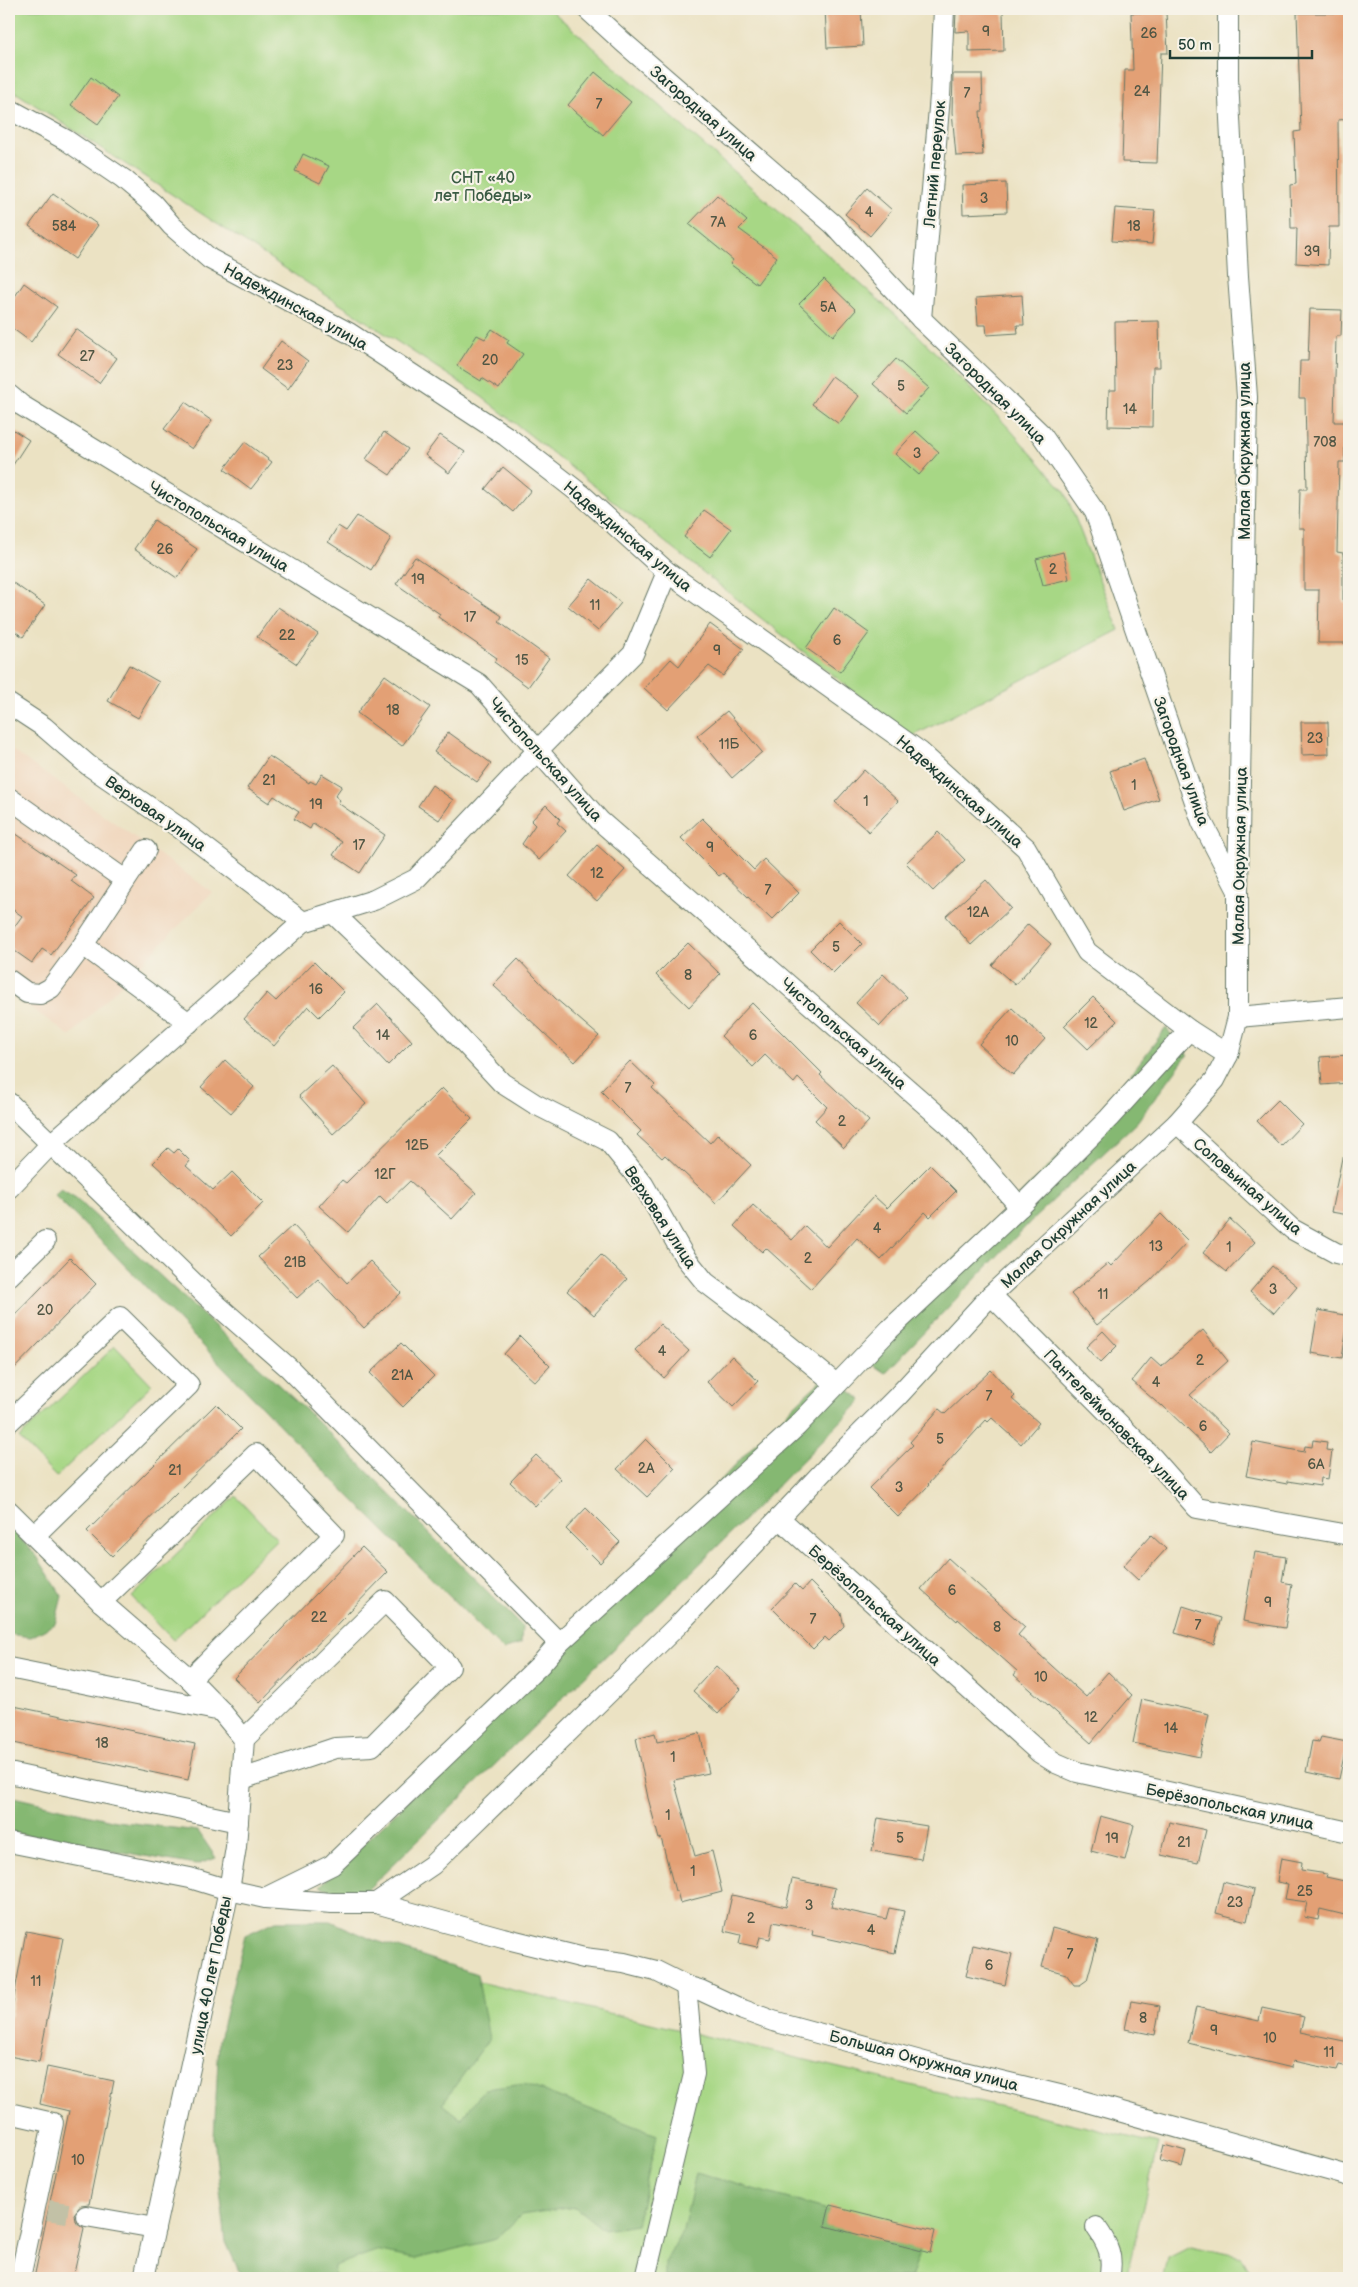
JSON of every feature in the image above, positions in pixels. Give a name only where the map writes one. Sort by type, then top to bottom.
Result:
[{"type":"street","name":"Загородная улица","points":[[587,9],[622,42],[833,224],[921,319],[1041,434],[1095,512],[1202,822],[1238,891]]},
{"type":"street","name":"Летний переулок","points":[[921,319],[940,96],[944,9]]},
{"type":"street","name":"Малая Окружная улица","points":[[779,1518],[897,1397],[991,1295],[1177,1123],[1215,1080],[1228,1055],[1238,1017],[1238,891],[1248,397],[1238,276],[1228,79],[1228,9]]},
{"type":"street","name":"Надеждинская улица","points":[[9,109],[66,140],[124,179],[153,204],[172,226],[210,258],[349,333],[506,436],[582,495],[667,572],[920,752],[1026,848],[1087,952],[1189,1030],[1228,1055]]},
{"type":"street","name":"Чистопольская улица","points":[[9,395],[21,405],[479,684],[600,821],[950,1125],[1020,1207]]},
{"type":"street","points":[[9,1188],[51,1144],[303,922],[374,900],[416,879],[538,750],[633,654],[667,572]]},
{"type":"street","name":"Верховая улица","points":[[9,704],[44,727],[88,765],[177,826],[303,922]]},
{"type":"street","points":[[9,798],[125,880]]},
{"type":"street","points":[[9,980],[27,993],[40,994],[51,988],[83,945],[146,850]]},
{"type":"street","name":"Верховая улица","points":[[334,912],[431,1007],[502,1084],[535,1104],[608,1141],[644,1184],[684,1256],[705,1282],[788,1344],[836,1384]]},
{"type":"street","points":[[83,945],[189,1023]]},
{"type":"street","points":[[1238,1017],[1349,1008]]},
{"type":"street","points":[[265,1898],[332,1865],[541,1664],[559,1643],[765,1457],[890,1329],[1020,1207],[1109,1118],[1189,1030]]},
{"type":"street","points":[[9,1103],[208,1297],[289,1368],[559,1643]]},
{"type":"street","name":"Соловьиная улица","points":[[1177,1123],[1292,1229],[1336,1254],[1349,1256]]},
{"type":"street","points":[[9,1276],[45,1241]]},
{"type":"street","name":"Пантелеймоновская улица","points":[[991,1295],[1153,1458],[1197,1508],[1349,1535]]},
{"type":"street","points":[[9,1422],[120,1317],[189,1385],[35,1535]]},
{"type":"street","points":[[102,1602],[256,1454],[334,1535],[190,1679]]},
{"type":"street","points":[[9,1511],[102,1602],[190,1679],[221,1711],[244,1740],[238,1822],[229,1890]]},
{"type":"street","points":[[376,1903],[432,1865],[678,1624],[779,1518]]},
{"type":"street","name":"Берёзопольская улица","points":[[779,1518],[1040,1753],[1056,1763],[1076,1772],[1349,1832]]},
{"type":"street","points":[[242,1779],[335,1748],[372,1746],[450,1667],[385,1602],[244,1740]]},
{"type":"street","points":[[9,1668],[221,1711]]},
{"type":"street","points":[[9,1773],[238,1822]]},
{"type":"street","name":"улица 40 лет Победы","points":[[9,1842],[190,1878],[229,1890],[144,2278]]},
{"type":"street","name":"Большая Окружная улица","points":[[229,1890],[265,1898],[332,1904],[376,1903],[584,1958],[624,1963],[656,1971],[743,2010],[773,2020],[939,2066],[1076,2099],[1349,2176]]},
{"type":"street","points":[[645,2278],[694,2074],[686,1986]]},
{"type":"street","points":[[9,2113],[53,2123],[42,2209],[20,2278]]},
{"type":"street","points":[[86,2216],[156,2228]]},
{"type":"street","points":[[1096,2227],[1107,2243],[1112,2255],[1109,2278]]},
{"type":"shaded area","points":[[9,748],[212,892],[70,1036],[9,992]]},
{"type":"green space","name":"СНТ «40 лет Победы»","points":[[9,9],[550,9],[917,334],[1007,426],[1065,492],[1119,630],[911,737],[482,397],[9,88]]},
{"type":"green space","points":[[1166,1028],[1188,1054],[1137,1122],[1031,1221],[885,1373],[857,1354],[1095,1121]]},
{"type":"green space","points":[[61,1189],[76,1198],[309,1413],[522,1626],[521,1643],[503,1650],[328,1475],[109,1249],[54,1195]]},
{"type":"green space","points":[[115,1346],[152,1385],[56,1477],[19,1438]]},
{"type":"green space","points":[[828,1374],[862,1400],[724,1540],[363,1894],[336,1893],[320,1886],[559,1654],[764,1434]]},
{"type":"green space","points":[[236,1496],[277,1539],[173,1640],[132,1597]]},
{"type":"green space","points":[[9,1527],[36,1555],[62,1596],[55,1624],[31,1637],[9,1634]]},
{"type":"green space","points":[[9,1796],[116,1821],[198,1831],[216,1858],[196,1865],[9,1832]]},
{"type":"green space","points":[[276,1921],[331,1921],[371,1939],[477,1974],[489,2039],[442,2104],[461,2119],[485,2089],[525,2084],[657,2135],[637,2225],[604,2230],[575,2207],[521,2215],[496,2239],[415,2259],[376,2251],[334,2266],[333,2278],[242,2278],[226,2242],[214,2138],[219,2040],[245,1935]]},
{"type":"green space","points":[[357,1953],[1158,2144],[1126,2278],[306,2278]]},
{"type":"green space","points":[[696,2173],[925,2237],[910,2278],[665,2278],[665,2263],[683,2230]]},
{"type":"green space","points":[[1190,2246],[1242,2257],[1254,2278],[1164,2278],[1168,2257]]},
{"type":"building","points":[[825,9],[861,9],[863,46],[827,48]]},
{"type":"building","points":[[1003,11],[1004,51],[969,52],[969,31],[955,32],[956,12]]},
{"type":"building","points":[[1166,12],[1168,53],[1161,53],[1157,163],[1122,162],[1125,70],[1133,70],[1131,13]]},
{"type":"building","points":[[1297,13],[1347,13],[1349,119],[1338,120],[1339,227],[1329,227],[1328,265],[1296,263],[1297,228],[1291,228],[1290,185],[1296,184],[1294,132],[1301,131]]},
{"type":"building","points":[[595,72],[631,102],[603,135],[568,105]]},
{"type":"building","points":[[953,74],[982,74],[983,111],[980,111],[983,155],[956,156],[952,112]]},
{"type":"building","points":[[91,77],[118,97],[98,124],[71,105]]},
{"type":"building","points":[[303,154],[329,166],[320,183],[295,171]]},
{"type":"building","points":[[1006,183],[1007,212],[963,214],[962,185]]},
{"type":"building","points":[[867,188],[892,210],[870,236],[845,214]]},
{"type":"building","points":[[53,193],[98,225],[75,259],[29,226]]},
{"type":"building","points":[[717,195],[747,221],[739,229],[777,257],[757,284],[730,264],[733,260],[689,224]]},
{"type":"building","points":[[1115,208],[1155,211],[1152,244],[1112,241]]},
{"type":"building","points":[[824,279],[856,310],[833,336],[799,304]]},
{"type":"building","points":[[24,283],[57,307],[31,342],[9,326],[9,305]]},
{"type":"building","points":[[1022,295],[1024,325],[1017,325],[1018,333],[987,335],[986,325],[978,325],[976,298]]},
{"type":"building","points":[[1310,309],[1342,310],[1341,336],[1336,336],[1334,422],[1344,422],[1345,462],[1339,462],[1337,552],[1343,553],[1343,602],[1349,602],[1349,643],[1318,643],[1319,590],[1304,590],[1304,528],[1299,528],[1300,489],[1307,489],[1305,398],[1299,398],[1300,361],[1308,361]]},
{"type":"building","points":[[1159,321],[1160,367],[1153,367],[1152,427],[1108,426],[1109,390],[1116,390],[1115,322]]},
{"type":"building","points":[[76,329],[117,358],[99,383],[58,354]]},
{"type":"building","points":[[492,329],[509,340],[507,343],[523,354],[499,389],[482,378],[481,381],[457,366],[477,335],[485,339]]},
{"type":"building","points":[[281,341],[308,361],[288,389],[261,369]]},
{"type":"building","points":[[896,359],[929,388],[906,413],[873,384]]},
{"type":"building","points":[[832,376],[859,396],[839,424],[812,404]]},
{"type":"building","points":[[185,402],[212,421],[192,449],[164,429]]},
{"type":"building","points":[[9,427],[29,440],[9,471]]},
{"type":"building","points":[[916,431],[939,452],[919,475],[895,454]]},
{"type":"building","points":[[384,432],[408,449],[390,475],[366,459]]},
{"type":"building","points":[[440,435],[465,452],[449,473],[425,455]]},
{"type":"building","points":[[245,442],[272,462],[251,489],[224,469]]},
{"type":"building","points":[[503,467],[531,490],[513,512],[485,489]]},
{"type":"building","points":[[704,510],[731,529],[710,557],[684,537]]},
{"type":"building","points":[[357,516],[391,538],[371,570],[328,542],[338,526],[346,531]]},
{"type":"building","points":[[154,520],[197,549],[177,578],[134,549]]},
{"type":"building","points":[[1063,552],[1069,579],[1043,585],[1036,559]]},
{"type":"building","points":[[415,557],[502,616],[499,622],[549,658],[528,687],[494,662],[497,658],[438,617],[440,614],[396,584]]},
{"type":"building","points":[[591,579],[621,603],[598,631],[568,606]]},
{"type":"building","points":[[9,580],[45,605],[23,637],[9,627]]},
{"type":"building","points":[[278,607],[318,634],[297,664],[257,637]]},
{"type":"building","points":[[834,608],[869,633],[840,672],[806,648]]},
{"type":"building","points":[[710,624],[744,649],[723,676],[709,666],[668,710],[644,688],[671,659],[679,666]]},
{"type":"building","points":[[129,665],[159,682],[138,718],[108,701]]},
{"type":"building","points":[[385,675],[430,707],[402,746],[357,713]]},
{"type":"building","points":[[727,711],[762,752],[732,778],[697,736]]},
{"type":"building","points":[[1301,722],[1328,722],[1329,754],[1302,755]]},
{"type":"building","points":[[448,732],[491,763],[477,782],[434,752]]},
{"type":"building","points":[[269,756],[309,783],[310,781],[316,784],[322,774],[342,786],[335,796],[340,800],[338,803],[385,835],[360,873],[333,855],[342,842],[313,823],[310,829],[294,819],[299,812],[274,796],[269,803],[247,788]]},
{"type":"building","points":[[1144,759],[1159,799],[1124,811],[1110,771]]},
{"type":"building","points":[[864,770],[898,801],[869,832],[835,802]]},
{"type":"building","points":[[432,785],[453,800],[439,820],[418,806]]},
{"type":"building","points":[[546,805],[560,819],[557,823],[566,831],[539,860],[522,844],[535,825],[531,821]]},
{"type":"building","points":[[702,818],[754,870],[764,859],[799,893],[772,920],[723,873],[719,876],[681,838]]},
{"type":"building","points":[[9,829],[76,875],[71,881],[94,898],[51,955],[42,949],[32,963],[9,947],[9,934],[22,916],[9,907]]},
{"type":"building","points":[[938,832],[965,860],[933,891],[906,863]]},
{"type":"building","points":[[597,845],[625,870],[597,901],[569,876]]},
{"type":"building","points":[[986,880],[1011,908],[971,945],[946,916]]},
{"type":"building","points":[[839,921],[862,944],[833,973],[810,950]]},
{"type":"building","points":[[1028,924],[1051,944],[1015,985],[992,965]]},
{"type":"building","points":[[688,943],[720,974],[689,1007],[656,975]]},
{"type":"building","points":[[518,959],[555,998],[599,1036],[575,1062],[493,985]]},
{"type":"building","points":[[314,962],[344,992],[319,1017],[308,1006],[274,1046],[244,1019],[267,993],[276,1001]]},
{"type":"building","points":[[883,974],[907,997],[880,1026],[856,1003]]},
{"type":"building","points":[[1093,997],[1117,1021],[1088,1049],[1064,1026]]},
{"type":"building","points":[[752,1003],[822,1073],[820,1075],[869,1121],[844,1148],[815,1120],[827,1107],[798,1078],[794,1083],[765,1055],[753,1067],[721,1036]]},
{"type":"building","points":[[378,1004],[412,1041],[388,1065],[353,1028]]},
{"type":"building","points":[[1012,1008],[1045,1039],[1013,1075],[979,1044]]},
{"type":"building","points":[[1349,1055],[1349,1083],[1322,1085],[1320,1057]]},
{"type":"building","points":[[225,1060],[254,1087],[231,1113],[201,1087]]},
{"type":"building","points":[[630,1061],[655,1085],[652,1088],[710,1143],[718,1134],[751,1165],[716,1203],[665,1155],[662,1158],[637,1135],[641,1131],[601,1091]]},
{"type":"building","points":[[332,1066],[366,1104],[333,1134],[299,1096]]},
{"type":"building","points":[[442,1088],[472,1119],[435,1156],[476,1193],[452,1219],[410,1181],[387,1203],[380,1196],[348,1232],[319,1206],[342,1180],[346,1183]]},
{"type":"building","points":[[1278,1100],[1302,1124],[1281,1146],[1257,1121]]},
{"type":"building","points":[[168,1148],[174,1153],[178,1149],[190,1161],[186,1166],[213,1190],[232,1172],[263,1203],[231,1236],[180,1186],[153,1163]]},
{"type":"building","points":[[1342,1158],[1349,1159],[1349,1215],[1331,1212]]},
{"type":"building","points":[[930,1165],[956,1191],[930,1217],[925,1212],[881,1260],[857,1238],[811,1289],[766,1248],[762,1252],[734,1226],[753,1205],[792,1240],[805,1226],[827,1247],[874,1196],[887,1208]]},
{"type":"building","points":[[1161,1214],[1188,1241],[1150,1281],[1097,1325],[1071,1294],[1108,1263],[1111,1266]]},
{"type":"building","points":[[1230,1219],[1255,1242],[1227,1272],[1203,1253]]},
{"type":"building","points":[[293,1225],[347,1283],[370,1261],[401,1293],[364,1328],[318,1279],[297,1298],[258,1257]]},
{"type":"building","points":[[601,1255],[627,1279],[594,1315],[567,1291]]},
{"type":"building","points":[[70,1258],[96,1284],[9,1374],[9,1321]]},
{"type":"building","points":[[1272,1266],[1297,1286],[1274,1313],[1250,1292]]},
{"type":"building","points":[[1318,1310],[1349,1316],[1342,1358],[1311,1353]]},
{"type":"building","points":[[660,1324],[689,1351],[664,1378],[635,1350]]},
{"type":"building","points":[[1203,1330],[1228,1361],[1190,1395],[1229,1433],[1211,1452],[1162,1405],[1132,1381],[1151,1358],[1161,1367]]},
{"type":"building","points":[[1103,1331],[1117,1346],[1100,1363],[1086,1347]]},
{"type":"building","points":[[520,1336],[550,1366],[535,1382],[504,1354]]},
{"type":"building","points":[[401,1343],[434,1376],[403,1407],[370,1373]]},
{"type":"building","points":[[732,1356],[758,1381],[733,1407],[707,1382]]},
{"type":"building","points":[[991,1370],[1015,1396],[1012,1399],[1039,1423],[1021,1444],[992,1418],[988,1422],[986,1420],[898,1517],[869,1488],[913,1445],[910,1442],[939,1409],[945,1414]]},
{"type":"building","points":[[216,1404],[241,1429],[112,1556],[87,1531]]},
{"type":"building","points":[[646,1439],[675,1468],[647,1497],[617,1469]]},
{"type":"building","points":[[1313,1440],[1327,1442],[1326,1450],[1332,1451],[1328,1479],[1321,1478],[1320,1486],[1287,1481],[1287,1484],[1246,1476],[1253,1442],[1304,1452],[1305,1446],[1312,1447]]},
{"type":"building","points":[[536,1455],[561,1479],[535,1506],[510,1482]]},
{"type":"building","points":[[586,1508],[620,1542],[600,1563],[566,1529]]},
{"type":"building","points":[[1151,1535],[1166,1549],[1138,1580],[1123,1566]]},
{"type":"building","points":[[362,1547],[388,1572],[260,1703],[234,1678]]},
{"type":"building","points":[[1255,1552],[1286,1557],[1282,1582],[1292,1584],[1285,1628],[1243,1621]]},
{"type":"building","points":[[948,1558],[1025,1627],[1018,1635],[1086,1697],[1108,1672],[1132,1695],[1091,1743],[1014,1675],[1017,1671],[921,1589]]},
{"type":"building","points":[[810,1582],[841,1613],[844,1626],[829,1641],[825,1637],[813,1649],[772,1608],[795,1584],[802,1591]]},
{"type":"building","points":[[1183,1606],[1221,1618],[1214,1644],[1175,1633]]},
{"type":"building","points":[[716,1666],[741,1689],[718,1714],[693,1691]]},
{"type":"building","points":[[1142,1699],[1209,1714],[1200,1757],[1133,1743]]},
{"type":"building","points":[[9,1705],[195,1744],[188,1780],[9,1742]]},
{"type":"building","points":[[655,1733],[657,1742],[700,1733],[709,1773],[674,1780],[695,1856],[712,1851],[722,1892],[680,1903],[648,1798],[636,1738]]},
{"type":"building","points":[[1321,1737],[1347,1742],[1339,1779],[1306,1772],[1312,1741],[1319,1742]]},
{"type":"building","points":[[1100,1816],[1134,1825],[1125,1860],[1091,1851]]},
{"type":"building","points":[[878,1818],[927,1826],[921,1859],[872,1851]]},
{"type":"building","points":[[1169,1822],[1206,1830],[1198,1863],[1161,1855]]},
{"type":"building","points":[[1281,1858],[1302,1862],[1301,1870],[1327,1874],[1326,1877],[1349,1882],[1349,1916],[1320,1909],[1318,1920],[1304,1917],[1307,1902],[1285,1899],[1288,1884],[1277,1882]]},
{"type":"building","points":[[792,1879],[835,1888],[831,1907],[886,1919],[889,1908],[904,1911],[895,1953],[812,1935],[813,1930],[773,1922],[770,1939],[760,1937],[757,1947],[739,1943],[741,1935],[724,1931],[732,1895],[786,1907]]},
{"type":"building","points":[[1223,1882],[1254,1890],[1247,1921],[1216,1913]]},
{"type":"building","points":[[1052,1928],[1098,1940],[1087,1980],[1080,1985],[1074,1985],[1066,1974],[1042,1967]]},
{"type":"building","points":[[26,1931],[63,1938],[39,2062],[9,2056],[9,2024]]},
{"type":"building","points":[[973,1945],[1012,1954],[1005,1985],[966,1976]]},
{"type":"building","points":[[1131,2001],[1160,2006],[1155,2035],[1125,2029]]},
{"type":"building","points":[[1196,2007],[1259,2021],[1262,2008],[1304,2017],[1300,2032],[1349,2042],[1349,2067],[1339,2065],[1337,2070],[1293,2061],[1292,2068],[1188,2043]]},
{"type":"building","points":[[47,2067],[114,2081],[89,2204],[81,2205],[74,2214],[75,2221],[84,2228],[73,2278],[34,2278],[69,2111],[40,2104]]},
{"type":"building","points":[[1164,2145],[1186,2151],[1182,2167],[1160,2161]]},
{"type":"building","points":[[830,2205],[935,2231],[930,2253],[825,2226]]},
{"type":"tunnel","points":[[48,2210],[86,2216]]}]
